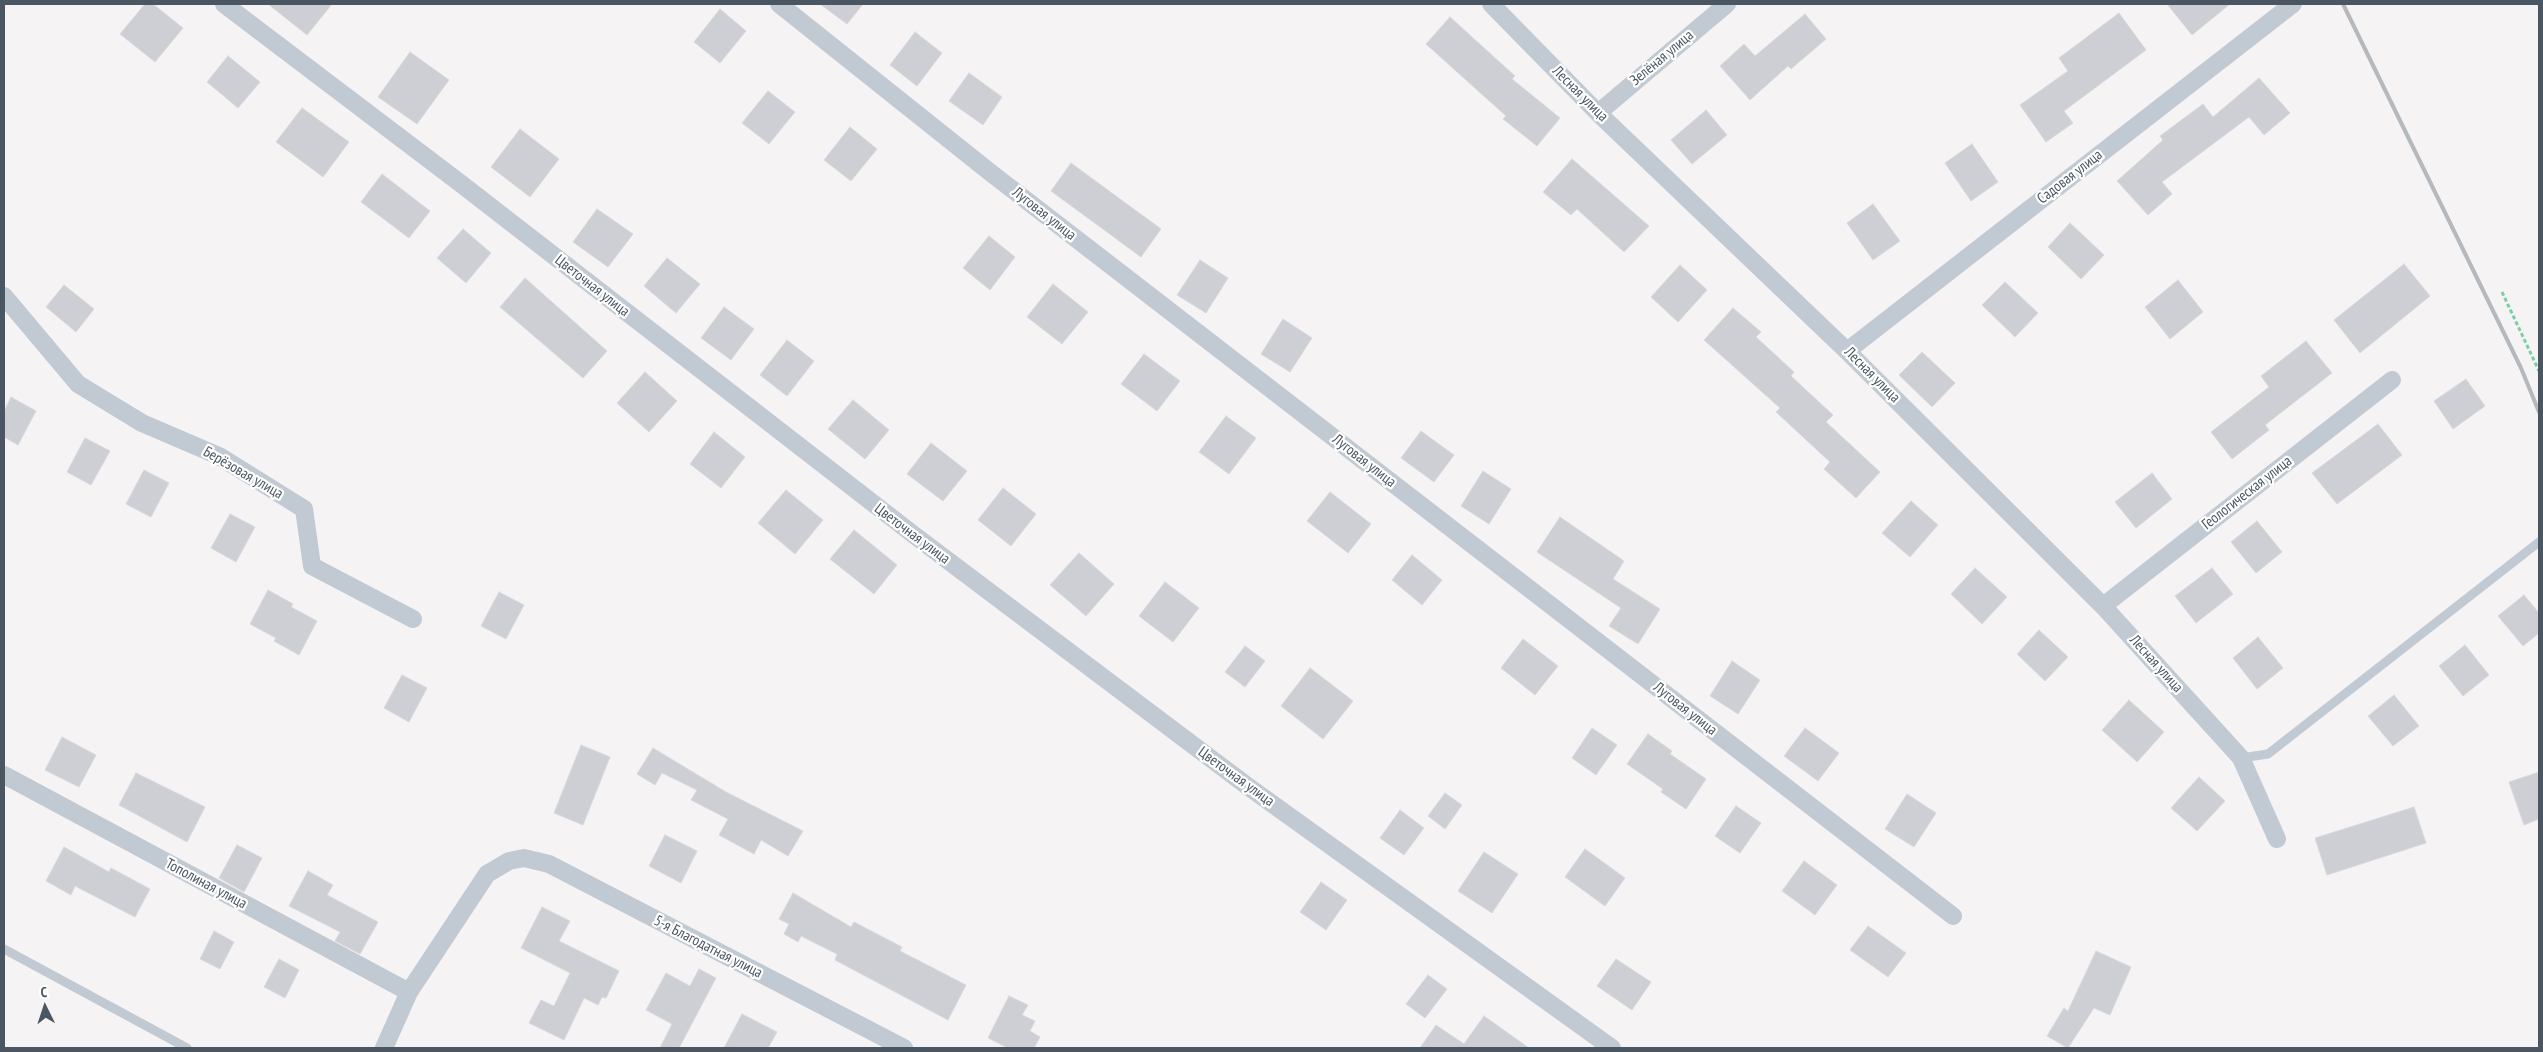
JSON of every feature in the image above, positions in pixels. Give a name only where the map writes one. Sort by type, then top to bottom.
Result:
[{"type":"street","name":"Цветочная улица","points":[[224,4],[467,189],[914,536],[1246,785],[1612,1048]]},
{"type":"street","name":"Луговая улица","points":[[779,4],[999,179],[1952,916]]},
{"type":"street","name":"Лесная улица","points":[[1491,4],[1598,113],[1847,351],[2103,606],[2241,758],[2277,839]]},
{"type":"street","name":"Зелёная улица","points":[[1598,113],[1727,4]]},
{"type":"street","name":"Садовая улица","points":[[1847,351],[2293,4]]},
{"type":"street","name":"Берёзовая улица","points":[[4,296],[78,384],[142,424],[219,456],[304,509],[312,566],[413,619]]},
{"type":"street","name":"Геологическая улица","points":[[2103,606],[2392,380]]},
{"type":"street","name":"Тополиная улица","points":[[4,775],[409,992]]},
{"type":"street","name":"5-я Благодатная улица","points":[[409,992],[487,874],[508,861],[524,858],[550,864],[904,1048]]},
{"type":"street","points":[[384,1048],[409,992]]},
{"type":"lane","points":[[2241,758],[2268,754],[2539,542]]},
{"type":"lane","points":[[4,949],[187,1048]]},
{"type":"path","points":[[2502,292],[2539,371]]},
{"type":"building","points":[[145,4],[153,4],[183,28],[155,62],[120,34]]},
{"type":"building","points":[[268,4],[332,4],[307,35]]},
{"type":"building","points":[[820,4],[863,4],[847,24]]},
{"type":"building","points":[[2167,4],[2230,4],[2192,35]]},
{"type":"building","points":[[720,9],[746,31],[720,63],[694,42]]},
{"type":"building","points":[[2119,13],[2146,50],[2064,111],[2073,123],[2046,142],[2020,105],[2068,71],[2059,58]]},
{"type":"building","points":[[1805,14],[1826,39],[1791,69],[1788,66],[1750,100],[1720,66],[1744,44],[1755,56]]},
{"type":"building","points":[[1450,17],[1515,76],[1512,79],[1560,118],[1537,146],[1503,119],[1506,116],[1426,44]]},
{"type":"building","points":[[915,32],[942,53],[917,86],[890,65]]},
{"type":"building","points":[[410,52],[449,80],[417,124],[378,97]]},
{"type":"building","points":[[228,56],[260,82],[238,108],[207,82]]},
{"type":"building","points":[[969,73],[1002,97],[983,125],[949,101]]},
{"type":"building","points":[[2259,78],[2290,113],[2264,135],[2249,117],[2162,182],[2172,194],[2148,215],[2117,181],[2163,140],[2160,136],[2203,104],[2213,117]]},
{"type":"building","points":[[768,91],[795,112],[769,144],[742,123]]},
{"type":"building","points":[[302,108],[349,142],[323,177],[276,142]]},
{"type":"building","points":[[1706,110],[1727,135],[1692,164],[1671,140]]},
{"type":"building","points":[[850,127],[877,149],[851,181],[824,160]]},
{"type":"building","points":[[520,129],[559,159],[530,197],[491,167]]},
{"type":"building","points":[[1972,144],[1998,182],[1971,201],[1945,163]]},
{"type":"building","points":[[1572,159],[1649,226],[1624,252],[1577,209],[1571,215],[1543,192]]},
{"type":"building","points":[[1071,163],[1161,229],[1141,257],[1051,191]]},
{"type":"building","points":[[382,174],[430,211],[409,238],[361,202]]},
{"type":"building","points":[[1873,204],[1900,241],[1873,260],[1847,223]]},
{"type":"building","points":[[597,209],[633,234],[608,267],[573,242]]},
{"type":"building","points":[[2070,223],[2104,255],[2081,279],[2048,247]]},
{"type":"building","points":[[463,229],[491,253],[466,283],[437,258]]},
{"type":"building","points":[[989,236],[1015,257],[990,290],[963,268]]},
{"type":"building","points":[[667,258],[700,284],[676,313],[644,286]]},
{"type":"building","points":[[1200,260],[1228,278],[1206,313],[1177,295]]},
{"type":"building","points":[[2404,264],[2430,296],[2360,353],[2334,320]]},
{"type":"building","points":[[1680,265],[1707,290],[1678,322],[1651,297]]},
{"type":"building","points":[[525,278],[607,351],[583,378],[500,307]]},
{"type":"building","points":[[2178,280],[2203,312],[2170,339],[2145,307]]},
{"type":"building","points":[[2005,282],[2038,313],[2015,337],[1982,305]]},
{"type":"building","points":[[1053,284],[1088,312],[1062,344],[1027,317]]},
{"type":"building","points":[[64,285],[94,309],[76,332],[46,307]]},
{"type":"building","points":[[724,307],[754,329],[731,360],[701,338]]},
{"type":"building","points":[[1733,308],[1761,332],[1756,337],[1794,372],[1791,376],[1833,415],[1826,422],[1880,472],[1856,498],[1824,469],[1830,462],[1776,412],[1780,408],[1704,340]]},
{"type":"building","points":[[1283,319],[1312,338],[1290,372],[1261,354]]},
{"type":"building","points":[[787,340],[814,361],[787,396],[760,375]]},
{"type":"building","points":[[2306,341],[2332,373],[2265,425],[2269,430],[2232,459],[2211,432],[2269,387],[2261,376]]},
{"type":"building","points":[[1922,352],[1955,383],[1932,407],[1899,375]]},
{"type":"building","points":[[1144,354],[1180,381],[1157,411],[1121,384]]},
{"type":"building","points":[[645,372],[677,401],[649,432],[617,403]]},
{"type":"building","points":[[2466,379],[2485,406],[2453,429],[2434,401]]},
{"type":"building","points":[[11,397],[36,411],[18,445],[4,437],[4,412]]},
{"type":"building","points":[[853,400],[889,430],[865,459],[828,429]]},
{"type":"building","points":[[1226,416],[1256,438],[1229,474],[1199,452]]},
{"type":"building","points":[[2378,424],[2402,455],[2337,504],[2312,473]]},
{"type":"building","points":[[1421,431],[1454,455],[1434,482],[1401,458]]},
{"type":"building","points":[[714,432],[745,457],[721,488],[690,464]]},
{"type":"building","points":[[85,438],[110,451],[91,485],[67,472]]},
{"type":"building","points":[[931,443],[967,471],[943,501],[907,474]]},
{"type":"building","points":[[144,470],[169,483],[151,517],[126,504]]},
{"type":"building","points":[[1483,471],[1511,489],[1489,524],[1461,506]]},
{"type":"building","points":[[2152,473],[2172,499],[2136,528],[2115,502]]},
{"type":"building","points":[[1003,488],[1036,514],[1011,546],[978,520]]},
{"type":"building","points":[[786,490],[823,520],[795,554],[758,523]]},
{"type":"building","points":[[1330,492],[1371,524],[1348,553],[1307,521]]},
{"type":"building","points":[[1911,501],[1938,525],[1910,557],[1882,533]]},
{"type":"building","points":[[230,514],[255,527],[236,562],[211,548]]},
{"type":"building","points":[[1560,517],[1624,561],[1613,579],[1660,609],[1638,644],[1609,626],[1621,608],[1537,552]]},
{"type":"building","points":[[2257,521],[2282,552],[2256,573],[2231,542]]},
{"type":"building","points":[[854,530],[897,565],[874,594],[830,559]]},
{"type":"building","points":[[1079,553],[1114,584],[1086,616],[1050,585]]},
{"type":"building","points":[[1412,555],[1442,580],[1422,605],[1392,580]]},
{"type":"building","points":[[1975,568],[2007,597],[1982,624],[1951,594]]},
{"type":"building","points":[[2212,568],[2233,594],[2196,623],[2175,596]]},
{"type":"building","points":[[1165,582],[1199,608],[1173,642],[1139,616]]},
{"type":"building","points":[[268,590],[293,604],[291,607],[317,621],[299,655],[274,641],[276,638],[250,624]]},
{"type":"building","points":[[499,592],[524,605],[506,639],[481,626]]},
{"type":"building","points":[[2524,595],[2539,613],[2539,633],[2523,646],[2498,616]]},
{"type":"building","points":[[2039,630],[2068,657],[2045,681],[2017,654]]},
{"type":"building","points":[[2258,637],[2283,668],[2257,689],[2233,658]]},
{"type":"building","points":[[1523,639],[1558,666],[1535,695],[1501,668]]},
{"type":"building","points":[[2465,645],[2489,675],[2463,696],[2439,666]]},
{"type":"building","points":[[1245,646],[1265,661],[1245,687],[1225,672]]},
{"type":"building","points":[[1732,661],[1760,680],[1738,714],[1710,696]]},
{"type":"building","points":[[1310,668],[1353,701],[1323,739],[1281,706]]},
{"type":"building","points":[[402,675],[427,688],[409,722],[384,708]]},
{"type":"building","points":[[2394,695],[2419,726],[2393,746],[2368,716]]},
{"type":"building","points":[[2129,700],[2164,732],[2137,762],[2102,730]]},
{"type":"building","points":[[1592,728],[1617,745],[1596,775],[1572,758]]},
{"type":"building","points":[[1805,728],[1839,753],[1818,781],[1784,756]]},
{"type":"building","points":[[1648,734],[1672,751],[1670,754],[1706,779],[1686,809],[1661,792],[1663,789],[1627,764]]},
{"type":"building","points":[[62,737],[96,755],[79,787],[45,770]]},
{"type":"building","points":[[581,745],[610,757],[583,825],[554,813]]},
{"type":"building","points":[[653,748],[726,792],[803,831],[788,856],[761,840],[754,854],[719,835],[728,819],[691,800],[697,790],[662,773],[655,785],[637,774]]},
{"type":"building","points":[[2539,772],[2539,819],[2524,825],[2509,782]]},
{"type":"building","points":[[136,773],[205,807],[187,842],[119,805]]},
{"type":"building","points":[[2199,777],[2225,801],[2197,831],[2171,808]]},
{"type":"building","points":[[1445,793],[1462,805],[1445,829],[1428,816]]},
{"type":"building","points":[[1907,794],[1936,813],[1914,847],[1885,829]]},
{"type":"building","points":[[1736,806],[1761,823],[1740,853],[1715,836]]},
{"type":"building","points":[[2414,807],[2426,843],[2327,875],[2315,838]]},
{"type":"building","points":[[1400,810],[1424,828],[1404,855],[1380,838]]},
{"type":"building","points":[[665,835],[697,851],[681,883],[649,866]]},
{"type":"building","points":[[237,845],[262,858],[244,892],[219,878]]},
{"type":"building","points":[[64,847],[109,872],[111,868],[150,889],[135,917],[75,886],[71,895],[46,881]]},
{"type":"building","points":[[1585,849],[1625,878],[1605,906],[1565,877]]},
{"type":"building","points":[[1484,852],[1518,874],[1492,913],[1458,891]]},
{"type":"building","points":[[1804,861],[1837,885],[1815,915],[1782,891]]},
{"type":"building","points":[[308,871],[333,885],[327,895],[378,922],[360,954],[335,941],[340,932],[289,906]]},
{"type":"building","points":[[1321,882],[1347,900],[1326,930],[1300,912]]},
{"type":"building","points":[[793,893],[851,927],[854,922],[902,947],[900,951],[966,985],[948,1020],[835,960],[837,954],[801,936],[798,942],[784,934],[789,924],[779,919]]},
{"type":"building","points":[[542,907],[570,921],[559,941],[619,971],[606,998],[602,997],[598,1005],[584,998],[564,1040],[529,1023],[541,1000],[554,1006],[570,973],[521,948]]},
{"type":"building","points":[[1868,926],[1906,953],[1888,977],[1850,950]]},
{"type":"building","points":[[214,931],[234,942],[220,969],[200,959]]},
{"type":"building","points":[[2096,951],[2131,967],[2110,1015],[2094,1008],[2068,1048],[2047,1036],[2064,1008],[2068,1011]]},
{"type":"building","points":[[279,959],[299,970],[285,998],[264,987]]},
{"type":"building","points":[[1616,959],[1651,982],[1632,1010],[1597,986]]},
{"type":"building","points":[[699,969],[716,978],[679,1048],[660,1048],[672,1024],[646,1010],[666,973],[690,986]]},
{"type":"building","points":[[1428,975],[1447,989],[1425,1018],[1406,1004]]},
{"type":"building","points":[[1009,996],[1028,1005],[1022,1015],[1035,1021],[1030,1031],[1040,1037],[1034,1048],[1008,1048],[988,1038]]},
{"type":"building","points":[[742,1014],[777,1032],[768,1048],[724,1048]]},
{"type":"building","points":[[1484,1016],[1529,1048],[1420,1048],[1436,1025],[1464,1044]]},
{"type":"railway","points":[[2343,4],[2521,368],[2539,412]]}]
